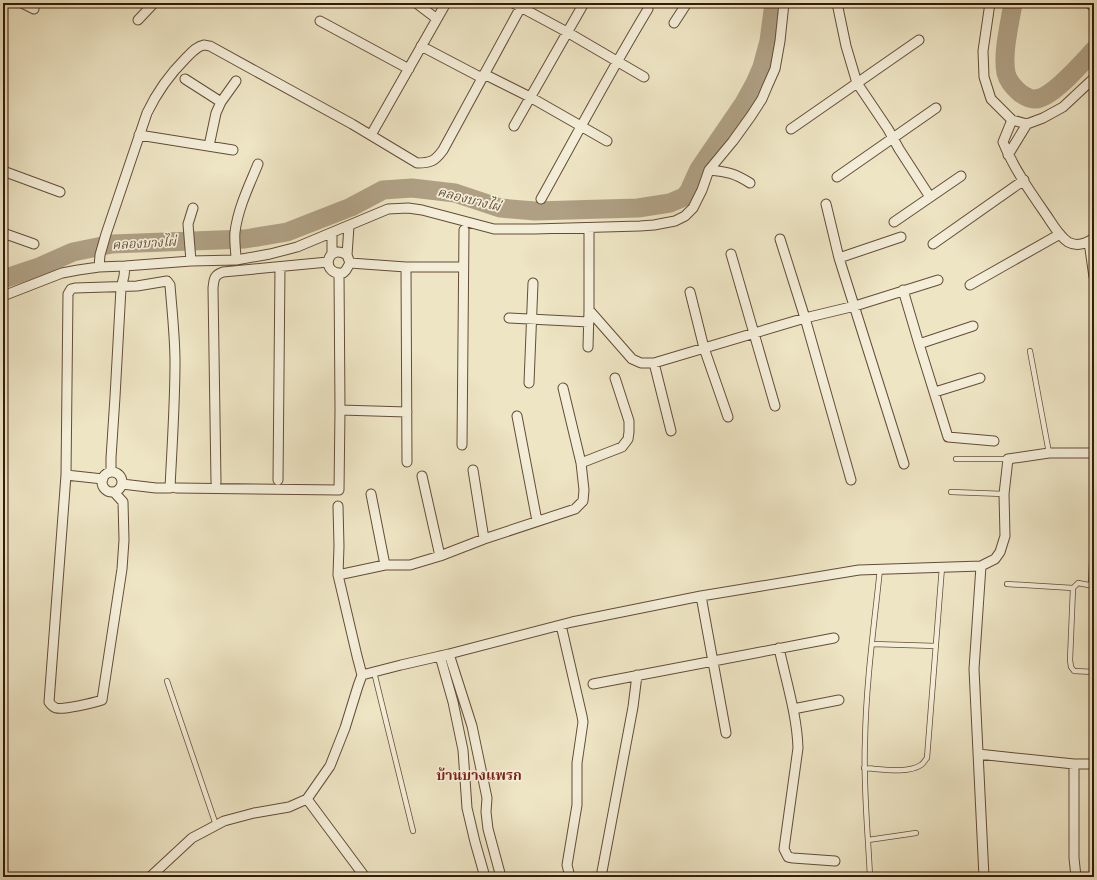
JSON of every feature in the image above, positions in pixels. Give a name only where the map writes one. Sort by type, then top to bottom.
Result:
[{"type":"street","points":[[22,3],[34,9]]},
{"type":"street","points":[[138,20],[154,3]]},
{"type":"street","points":[[416,3],[437,19]]},
{"type":"street","points":[[370,135],[446,3]]},
{"type":"street","points":[[514,126],[584,3]]},
{"type":"street","points":[[674,23],[687,3]]},
{"type":"street","points":[[3,296],[62,273],[99,266],[236,260],[297,248],[388,208],[422,210],[494,229],[589,228],[654,225],[675,222],[685,216],[693,208],[702,190],[709,170],[733,141],[762,99],[775,69],[784,3]]},
{"type":"street","points":[[836,3],[846,46],[857,83],[888,129],[930,197]]},
{"type":"street","points":[[990,3],[983,51],[984,77],[991,99],[1012,120],[1027,124],[1043,118],[1063,107],[1094,78]]},
{"type":"street","points":[[1089,3],[1094,7]]},
{"type":"street","points":[[99,266],[106,234],[146,113],[166,80],[176,68],[194,50],[204,45],[220,51],[417,162],[426,163],[437,159],[443,150],[483,76],[519,4],[644,77]]},
{"type":"street","points":[[541,199],[617,61],[648,9]]},
{"type":"street","points":[[320,21],[408,68]]},
{"type":"street","points":[[791,129],[919,40]]},
{"type":"street","points":[[421,46],[530,97],[607,141]]},
{"type":"street","points":[[185,79],[221,102]]},
{"type":"street","points":[[209,146],[216,113],[221,102],[236,81]]},
{"type":"street","points":[[837,177],[936,108]]},
{"type":"street","points":[[1012,120],[1003,142],[1008,155],[1060,234],[1068,242],[1077,244],[1092,240],[1094,277]]},
{"type":"street","points":[[1008,155],[1027,124]]},
{"type":"street","points":[[139,135],[233,150]]},
{"type":"street","points":[[236,260],[235,233],[238,217],[242,203],[258,164]]},
{"type":"street","points":[[709,170],[728,172],[750,183]]},
{"type":"street","points":[[3,171],[60,192]]},
{"type":"street","points":[[894,222],[961,176]]},
{"type":"street","points":[[933,244],[1024,180]]},
{"type":"street","points":[[826,204],[839,258],[904,464]]},
{"type":"street","points":[[191,261],[188,224],[193,208]]},
{"type":"street","points":[[332,233],[328,266],[334,272],[343,273],[346,270],[348,259],[349,226]]},
{"type":"street","points":[[588,347],[589,228]]},
{"type":"street","points":[[462,445],[464,230]]},
{"type":"street","points":[[3,233],[34,244]]},
{"type":"street","points":[[970,285],[1060,234]]},
{"type":"street","points":[[839,258],[901,237]]},
{"type":"street","points":[[780,239],[805,318],[851,480]]},
{"type":"street","points":[[216,482],[213,288],[215,278],[218,274],[223,272],[280,267],[330,258],[335,252],[339,251],[348,259],[406,267],[463,267]]},
{"type":"street","points":[[731,254],[775,406]]},
{"type":"street","points":[[111,472],[121,288],[125,266]]},
{"type":"street","points":[[278,480],[280,267]]},
{"type":"street","points":[[406,267],[407,462]]},
{"type":"street","points":[[176,488],[339,490],[340,410],[338,273]]},
{"type":"street","points":[[589,310],[632,359],[641,363],[654,363],[805,318],[855,306],[938,280]]},
{"type":"street","points":[[114,492],[120,489],[122,479],[116,472],[107,473],[103,479],[104,487],[110,492],[114,492],[123,502],[124,540],[122,569],[102,700],[94,703],[57,708],[49,702],[66,475],[68,294],[75,288],[121,288],[167,281],[170,286],[175,362],[174,420],[170,488],[122,484]]},
{"type":"street","points":[[529,383],[533,283]]},
{"type":"street","points":[[903,290],[948,437],[994,441]]},
{"type":"street","points":[[690,292],[704,348],[728,417]]},
{"type":"street","points":[[509,318],[589,322]]},
{"type":"street","points":[[919,344],[973,326]]},
{"type":"street","points":[[654,363],[671,431]]},
{"type":"street","points":[[581,464],[622,447],[628,439],[630,432],[629,421],[615,378]]},
{"type":"street","points":[[935,392],[980,378]]},
{"type":"street","points":[[338,575],[386,565],[410,565],[575,509],[583,501],[584,490],[581,464],[563,388]]},
{"type":"street","points":[[340,410],[407,412]]},
{"type":"street","points":[[517,416],[537,521]]},
{"type":"street","points":[[362,675],[561,625],[701,596],[859,570],[982,566],[995,559],[1000,552],[1005,536],[1004,494],[1008,459],[1049,454],[1094,453]]},
{"type":"street","points":[[473,470],[484,539]]},
{"type":"street","points":[[66,475],[103,479]]},
{"type":"street","points":[[422,476],[440,556]]},
{"type":"street","points":[[371,494],[386,565]]},
{"type":"street","points":[[150,877],[192,838],[224,820],[289,807],[307,799],[330,766],[346,728],[362,675],[338,575],[338,506]]},
{"type":"street","points":[[982,566],[974,669],[984,877]]},
{"type":"street","points":[[701,596],[726,733]]},
{"type":"street","points":[[561,625],[583,722],[577,763],[577,805],[567,865],[570,877]]},
{"type":"street","points":[[593,684],[834,638]]},
{"type":"street","points":[[779,648],[798,738],[798,748],[784,849],[788,857],[835,861]]},
{"type":"street","points":[[449,654],[472,726],[487,798],[486,812],[488,829],[501,877]]},
{"type":"street","points":[[440,656],[463,750],[467,808],[485,877]]},
{"type":"street","points":[[601,877],[633,707],[637,675]]},
{"type":"street","points":[[793,709],[839,700]]},
{"type":"street","points":[[978,754],[1074,764],[1094,764]]},
{"type":"street","points":[[1074,764],[1074,858],[1076,877]]},
{"type":"street","points":[[307,799],[365,877]]},
{"type":"lane","points":[[1030,351],[1049,454]]},
{"type":"lane","points":[[956,459],[1008,459]]},
{"type":"lane","points":[[950,492],[1004,494]]},
{"type":"lane","points":[[1094,507],[1092,586],[1078,583],[1073,588],[1070,660],[1071,667],[1074,671],[1094,672]]},
{"type":"lane","points":[[864,768],[898,770],[914,768],[923,764],[927,758],[942,567]]},
{"type":"lane","points":[[870,877],[864,768],[867,696],[880,569]]},
{"type":"lane","points":[[1007,584],[1073,588]]},
{"type":"lane","points":[[873,644],[936,646]]},
{"type":"lane","points":[[374,672],[413,830]]},
{"type":"lane","points":[[167,681],[216,825]]},
{"type":"lane","points":[[868,840],[916,833]]},
{"type":"waterway","name":"คลองบางไผ่","points":[[3,279],[39,267],[73,252],[112,244],[245,239],[287,232],[351,207],[383,190],[412,188],[455,193],[500,208],[535,211],[638,208],[670,203],[684,197],[689,191],[699,169],[744,103],[755,83],[762,67],[769,41],[774,3]]},
{"type":"waterway","name":"คลองบางไผ่","points":[[1013,3],[1005,56],[1006,73],[1013,87],[1025,96],[1034,99],[1040,98],[1054,90],[1094,50]]},
{"type":"district","name":"บ้านบางแพรก","points":[[479,775]]}]
